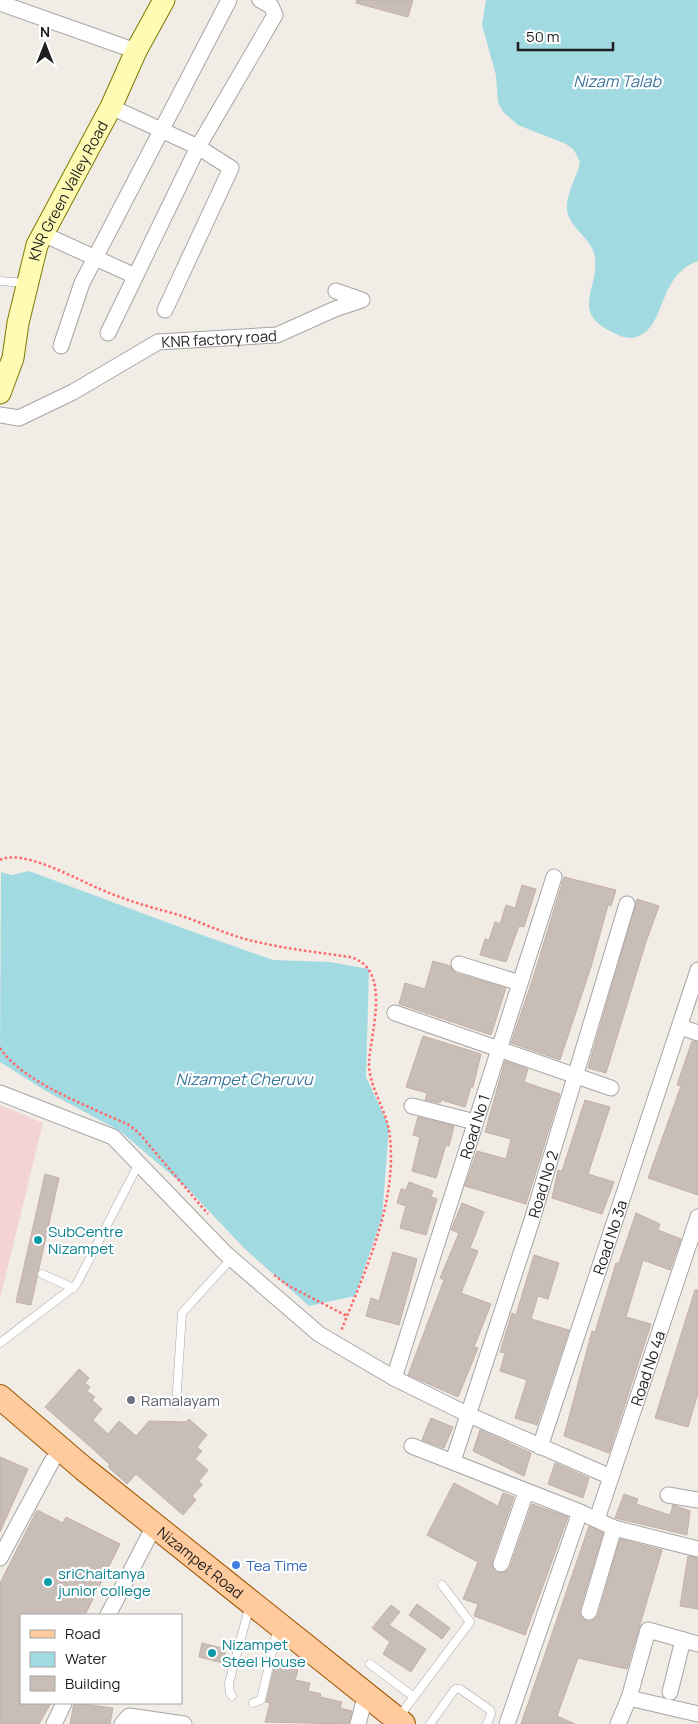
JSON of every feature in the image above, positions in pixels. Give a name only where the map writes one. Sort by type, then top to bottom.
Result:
[{"type":"main road","name":"Nizampet Road","points":[[0,1397],[265,1623],[361,1714],[397,1722]]},
{"type":"main road","name":"Nizampet Road","points":[[0,1413],[52,1461],[397,1722]]},
{"type":"street","name":"KNR Green Valley Road","points":[[0,392],[14,358],[18,323],[37,244],[111,107],[136,51],[164,0]]},
{"type":"street","points":[[61,346],[82,283],[94,258],[229,0]]},
{"type":"street","points":[[108,333],[198,147],[276,15],[271,6],[260,0]]},
{"type":"street","points":[[0,3],[136,51]]},
{"type":"street","points":[[111,107],[198,147],[231,168],[165,310]]},
{"type":"street","points":[[43,234],[135,276]]},
{"type":"street","name":"KNR factory road","points":[[0,415],[18,418],[80,388],[158,342],[278,335],[335,309],[362,300],[336,291]]},
{"type":"street","name":"Road No 1","points":[[394,1378],[554,877]]},
{"type":"street","name":"Road No 2","points":[[453,1461],[532,1220],[627,904]]},
{"type":"street","points":[[459,964],[520,983]]},
{"type":"street","name":"Road No 3a","points":[[540,1447],[698,970]]},
{"type":"street","points":[[394,1013],[611,1088]]},
{"type":"street","points":[[680,1027],[698,1033]]},
{"type":"street","points":[[0,1093],[113,1137],[231,1259],[319,1334],[394,1378],[469,1415],[611,1477]]},
{"type":"street","points":[[412,1106],[475,1122]]},
{"type":"street","name":"Road No 4a","points":[[597,1519],[698,1217]]},
{"type":"street","points":[[412,1446],[580,1512],[614,1528],[698,1549]]},
{"type":"street","points":[[0,1558],[52,1461]]},
{"type":"street","points":[[501,1564],[526,1492]]},
{"type":"street","points":[[668,1495],[698,1500]]},
{"type":"street","points":[[506,1724],[580,1512]]},
{"type":"street","points":[[589,1612],[614,1528]]},
{"type":"street","points":[[109,1614],[150,1534]]},
{"type":"street","points":[[618,1724],[628,1698],[648,1630],[691,1642],[670,1692]]},
{"type":"street","points":[[628,1698],[698,1714]]},
{"type":"street","points":[[54,1724],[64,1704]]},
{"type":"street","points":[[122,1724],[129,1716],[184,1724]]},
{"type":"lane","points":[[0,281],[28,284]]},
{"type":"lane","points":[[0,1343],[73,1288],[136,1169]]},
{"type":"lane","points":[[176,1405],[182,1314],[231,1259]]},
{"type":"lane","points":[[42,1274],[73,1288]]},
{"type":"lane","points":[[397,1722],[470,1622],[442,1585]]},
{"type":"lane","points":[[232,1696],[229,1683],[265,1623]]},
{"type":"lane","points":[[254,1702],[261,1700],[265,1623]]},
{"type":"lane","points":[[370,1664],[414,1697]]},
{"type":"lane","points":[[430,1724],[455,1689],[460,1689],[490,1710],[491,1714],[486,1724]]},
{"type":"path","points":[[0,860],[8,856],[18,857],[51,868],[132,903],[173,913],[243,938],[268,945],[350,957],[361,960],[367,966],[372,974],[376,1010],[369,1073],[387,1117],[391,1165],[379,1234],[336,1344]]},
{"type":"shaded area","points":[[0,1105],[43,1123],[0,1298]]},
{"type":"water","name":"Nizam Talab","points":[[486,0],[698,0],[698,261],[685,268],[676,277],[654,322],[648,330],[639,336],[629,338],[620,336],[600,325],[593,317],[589,308],[589,300],[595,270],[595,258],[590,245],[568,216],[567,209],[568,197],[580,162],[574,150],[566,144],[518,125],[503,112],[498,102],[496,75],[482,25]]},
{"type":"water","name":"Nizampet Cheruvu","points":[[29,871],[273,960],[330,962],[369,969],[366,1077],[389,1126],[382,1218],[355,1296],[309,1306],[244,1248],[189,1190],[120,1131],[46,1091],[0,1062],[1,872],[12,875]]},
{"type":"building","points":[[357,0],[413,0],[408,17],[356,3]]},
{"type":"building","points":[[564,877],[616,890],[611,906],[608,905],[591,967],[560,1060],[511,1043]]},
{"type":"building","points":[[522,885],[536,889],[524,927],[519,926],[506,962],[480,955],[485,939],[489,940],[495,922],[500,924],[506,905],[515,908]]},
{"type":"building","points":[[637,899],[659,906],[646,942],[606,1073],[588,1068]]},
{"type":"building","points":[[433,961],[450,966],[456,973],[506,988],[491,1035],[399,1004],[405,983],[425,989]]},
{"type":"building","points":[[423,1036],[481,1054],[473,1087],[471,1087],[465,1107],[441,1100],[440,1103],[425,1100],[427,1093],[406,1087]]},
{"type":"building","points":[[692,1041],[698,1042],[698,1195],[648,1178],[681,1086],[677,1085]]},
{"type":"building","points":[[505,1061],[528,1069],[524,1082],[560,1094],[526,1204],[465,1186],[477,1151],[506,1159],[511,1139],[485,1132]]},
{"type":"building","points":[[585,1100],[610,1107],[588,1174],[614,1182],[602,1214],[552,1198],[558,1170],[562,1171]]},
{"type":"building","points":[[418,1117],[454,1126],[449,1146],[446,1145],[436,1178],[412,1171],[420,1137],[413,1135]]},
{"type":"building","name":"SubCentre Nizampet","points":[[45,1174],[59,1178],[31,1305],[16,1302]]},
{"type":"building","points":[[409,1182],[433,1191],[431,1197],[437,1199],[426,1235],[400,1228],[406,1206],[397,1203],[401,1189],[406,1190]]},
{"type":"building","points":[[462,1203],[484,1212],[470,1248],[478,1251],[461,1293],[491,1304],[474,1347],[478,1348],[458,1397],[408,1375],[444,1280],[440,1278],[459,1233],[451,1230]]},
{"type":"building","points":[[636,1213],[660,1224],[658,1230],[681,1239],[670,1270],[643,1260],[626,1317],[651,1324],[609,1453],[564,1436],[592,1331],[595,1332],[616,1263],[619,1263]]},
{"type":"building","points":[[393,1252],[417,1259],[399,1325],[366,1316],[371,1298],[379,1301]]},
{"type":"building","points":[[534,1255],[559,1263],[548,1299],[538,1296],[531,1319],[569,1330],[537,1425],[515,1418],[527,1380],[500,1371],[505,1353],[500,1352],[512,1313],[516,1315]]},
{"type":"building","points":[[695,1290],[698,1290],[698,1393],[688,1427],[655,1418]]},
{"type":"building","points":[[79,1369],[89,1378],[85,1383],[90,1387],[87,1391],[95,1397],[92,1400],[102,1409],[93,1420],[108,1434],[119,1421],[136,1436],[149,1421],[186,1422],[189,1419],[207,1435],[197,1447],[202,1451],[195,1459],[208,1470],[199,1481],[202,1485],[192,1496],[196,1500],[183,1515],[136,1474],[127,1484],[108,1467],[110,1465],[45,1407]]},
{"type":"building","points":[[431,1418],[453,1427],[444,1448],[422,1440]]},
{"type":"building","points":[[480,1430],[531,1453],[524,1476],[473,1451]]},
{"type":"building","points":[[0,1457],[28,1469],[0,1532]]},
{"type":"building","points":[[555,1463],[589,1478],[583,1498],[548,1484]]},
{"type":"building","points":[[454,1483],[498,1506],[503,1493],[514,1497],[492,1561],[494,1570],[498,1573],[507,1571],[510,1567],[532,1504],[568,1517],[525,1635],[474,1616],[478,1604],[463,1599],[478,1562],[427,1535]]},
{"type":"building","points":[[624,1494],[638,1499],[636,1504],[670,1515],[673,1505],[690,1511],[687,1535],[615,1518]]},
{"type":"building","points":[[37,1510],[63,1523],[66,1517],[120,1544],[85,1614],[20,1614],[20,1704],[50,1704],[39,1724],[0,1724],[0,1583]]},
{"type":"building","points":[[589,1526],[603,1533],[580,1609],[580,1615],[586,1621],[592,1621],[598,1615],[620,1539],[662,1550],[627,1669],[578,1658],[557,1716],[575,1724],[521,1724]]},
{"type":"building","points":[[688,1556],[698,1558],[698,1609],[680,1606]]},
{"type":"building","points":[[417,1604],[450,1628],[442,1639],[409,1615]]},
{"type":"building","points":[[391,1605],[400,1612],[389,1625],[426,1649],[411,1672],[383,1654],[390,1642],[372,1628]]},
{"type":"building","name":"Nizampet Steel House","points":[[202,1643],[226,1649],[223,1663],[199,1657]]},
{"type":"building","points":[[275,1664],[298,1670],[295,1680],[310,1683],[308,1691],[321,1694],[320,1697],[342,1702],[340,1708],[352,1711],[349,1724],[265,1722],[270,1703],[266,1702]]},
{"type":"building","points":[[74,1704],[113,1708],[110,1724],[70,1724]]},
{"type":"place","name":"SubCentre Nizampet","points":[[38,1240]]},
{"type":"place","name":"Ramalayam","points":[[131,1400]]},
{"type":"place","name":"Tea Time","points":[[236,1565]]},
{"type":"place","name":"sriChaitanya junior college","points":[[48,1582]]},
{"type":"place","name":"Nizampet Steel House","points":[[212,1653]]}]
